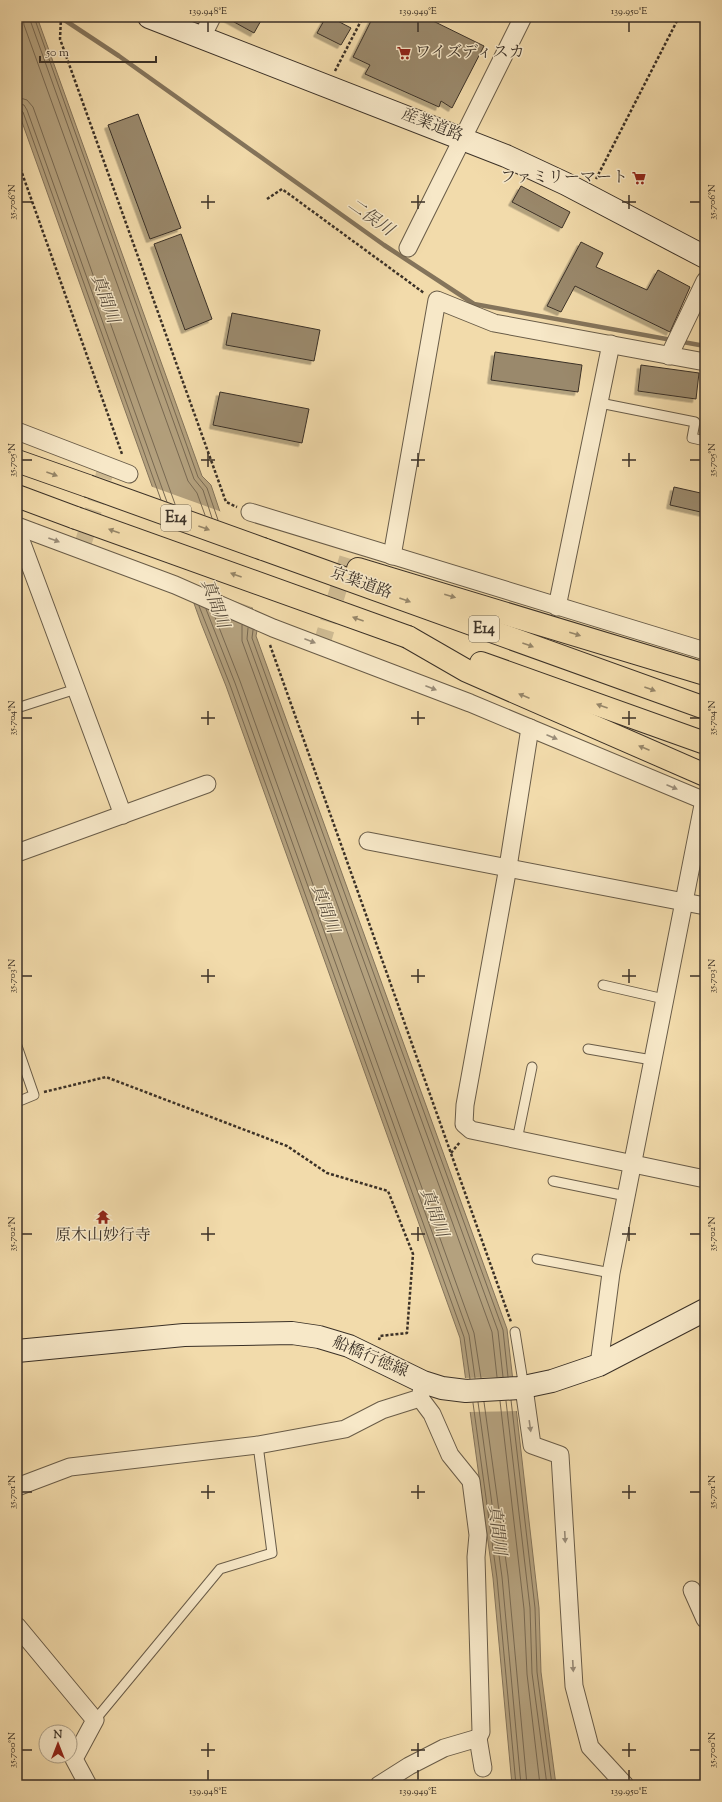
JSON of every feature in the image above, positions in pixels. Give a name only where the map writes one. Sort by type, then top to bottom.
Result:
[{"type":"highway","name":"京葉道路","points":[[17,461],[705,708]]},
{"type":"highway","name":"E14","points":[[17,496],[705,743]]},
{"type":"highway","points":[[263,549],[350,566],[705,674]]},
{"type":"highway","points":[[408,637],[467,671],[705,775]]},
{"type":"highway","points":[[634,652],[705,678]]},
{"type":"main road","name":"産業道路","points":[[149,17],[328,85],[506,156],[588,196],[705,257]]},
{"type":"main road","name":"船橋行徳線","points":[[17,1350],[184,1335],[292,1333],[319,1337],[349,1346],[374,1357],[421,1390],[442,1388],[466,1391],[522,1388],[574,1374],[599,1365],[705,1310]]},
{"type":"street","points":[[202,37],[212,17]]},
{"type":"street","points":[[408,248],[524,17]]},
{"type":"street","points":[[669,356],[705,281]]},
{"type":"street","points":[[392,556],[437,300],[494,323],[705,362]]},
{"type":"street","points":[[556,607],[612,344]]},
{"type":"street","points":[[17,430],[129,474]]},
{"type":"street","points":[[250,512],[556,607],[705,651]]},
{"type":"street","points":[[17,526],[175,585],[275,628],[470,703],[704,800],[611,1273],[599,1365]]},
{"type":"street","points":[[17,530],[123,815]]},
{"type":"street","points":[[530,728],[508,868],[465,1105],[464,1124],[471,1130],[632,1165],[705,1179]]},
{"type":"street","points":[[17,853],[207,784]]},
{"type":"street","points":[[368,841],[705,906]]},
{"type":"street","points":[[522,1388],[532,1445],[560,1455],[574,1686],[590,1747],[625,1785]]},
{"type":"street","points":[[17,1487],[70,1467],[258,1445],[345,1429],[421,1390],[450,1456],[471,1481],[478,1535],[476,1557],[481,1732],[478,1738],[483,1768]]},
{"type":"street","points":[[692,1590],[705,1619]]},
{"type":"street","points":[[17,1626],[95,1720],[74,1759],[88,1785]]},
{"type":"street","points":[[379,1785],[409,1766],[444,1748],[478,1738]]},
{"type":"lane","points":[[600,403],[695,422],[692,438],[705,441]]},
{"type":"lane","points":[[17,708],[76,689]]},
{"type":"lane","points":[[603,985],[664,998]]},
{"type":"lane","points":[[17,1046],[34,1094],[17,1102]]},
{"type":"lane","points":[[588,1049],[652,1060]]},
{"type":"lane","points":[[517,1140],[532,1067]]},
{"type":"lane","points":[[553,1182],[626,1196]]},
{"type":"lane","points":[[536,1259],[611,1273]]},
{"type":"lane","points":[[515,1332],[522,1388]]},
{"type":"lane","points":[[95,1720],[220,1569],[272,1552],[258,1445]]},
{"type":"path","points":[[61,17],[60,39],[226,502],[250,512]]},
{"type":"path","points":[[328,85],[363,17]]},
{"type":"path","points":[[588,196],[679,17]]},
{"type":"path","points":[[17,159],[129,474]]},
{"type":"path","points":[[267,199],[282,189],[426,295],[437,300]]},
{"type":"path","points":[[275,628],[270,644],[515,1332]]},
{"type":"path","points":[[34,1094],[106,1078],[286,1146],[327,1173],[388,1191],[413,1254],[413,1262],[407,1333],[380,1336],[374,1357]]},
{"type":"water","name":"真間川","points":[[17,17],[37,17],[202,476],[211,485],[258,625],[256,636],[507,1329],[539,1608],[541,1672],[556,1785],[512,1785],[493,1578],[460,1338],[226,686],[201,623],[17,108]]},
{"type":"pier","points":[[150,486],[222,512],[254,608],[185,583]]},
{"type":"pier","points":[[514,1377],[518,1411],[468,1412],[464,1378]]},
{"type":"building","points":[[225,17],[263,17],[254,33]]},
{"type":"building","points":[[326,17],[330,17],[351,28],[341,45],[317,33]]},
{"type":"building","points":[[373,17],[425,17],[484,46],[452,108],[441,101],[439,107],[365,74],[370,65],[353,57]]},
{"type":"building","points":[[138,114],[181,228],[150,239],[108,125]]},
{"type":"building","points":[[521,186],[570,212],[562,228],[512,202]]},
{"type":"building","points":[[181,234],[212,319],[185,330],[154,244]]},
{"type":"building","points":[[581,242],[603,253],[596,267],[647,290],[658,270],[690,287],[670,332],[575,286],[561,312],[547,306]]},
{"type":"building","points":[[232,313],[320,330],[314,361],[226,345]]},
{"type":"building","points":[[495,352],[582,365],[578,392],[491,380]]},
{"type":"building","points":[[641,365],[699,373],[696,399],[638,391]]},
{"type":"building","points":[[220,392],[309,409],[302,443],[213,425]]},
{"type":"building","points":[[705,415],[705,433],[702,433]]},
{"type":"building","points":[[674,487],[705,494],[705,513],[670,505]]},
{"type":"waterway","name":"二俣川","points":[[60,17],[119,56],[384,245],[474,304],[705,346]]},
{"type":"tunnel","points":[[81,550],[107,466]]},
{"type":"tunnel","points":[[321,646],[352,544]]},
{"type":"place","name":"ワイズディスカ","points":[[404,53]]},
{"type":"place","name":"ファミリーマート","points":[[639,178]]},
{"type":"place","name":"原木山妙行寺","points":[[103,1217]]}]
